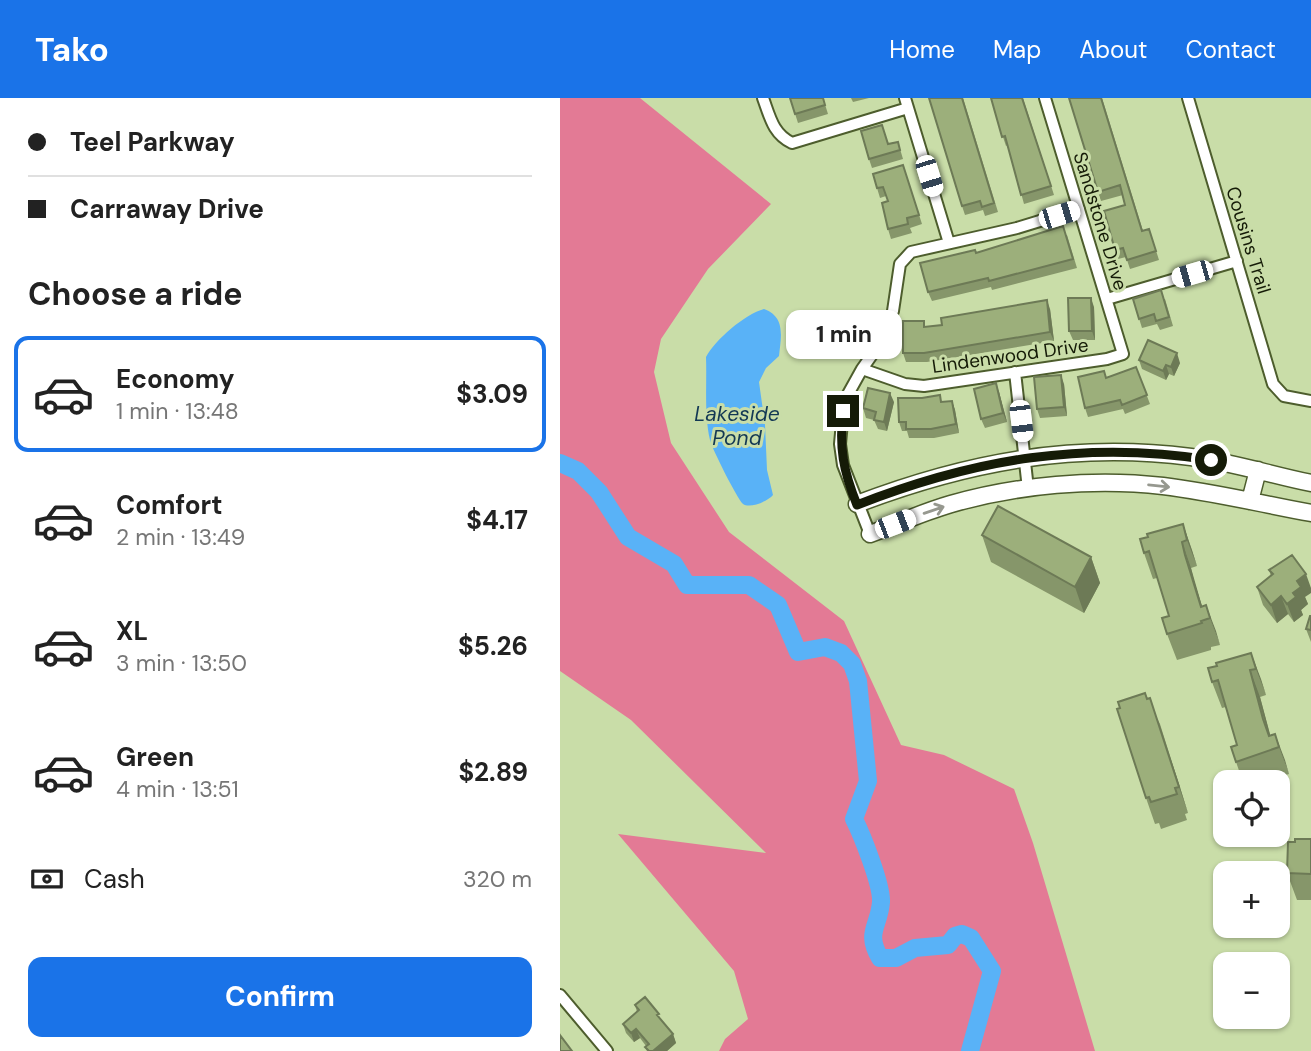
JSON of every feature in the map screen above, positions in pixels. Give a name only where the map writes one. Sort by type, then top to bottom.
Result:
[{"type":"street","points":[[763,98],[773,126],[792,144],[907,103],[949,243]]},
{"type":"street","name":"Sandstone Drive","points":[[1045,98],[1123,354]]},
{"type":"street","name":"Cousins Trail","points":[[1188,98],[1273,384],[1278,392],[1289,398],[1311,401]]},
{"type":"street","points":[[1079,209],[1017,229],[911,252],[900,264],[893,311],[881,342],[847,396],[843,411],[840,444],[843,465],[870,534],[950,505],[1027,489],[1096,483],[1163,486],[1311,513]]},
{"type":"street","points":[[1107,299],[1237,261]]},
{"type":"street","name":"Lindenwood Drive","points":[[862,369],[905,384],[924,386],[1107,359],[1123,354]]},
{"type":"street","points":[[1015,372],[1027,489]]},
{"type":"street","points":[[857,505],[904,486],[955,471],[1024,458],[1078,452],[1107,451],[1190,457],[1311,483]]},
{"type":"street","points":[[1250,501],[1258,470]]},
{"type":"street","points":[[560,995],[607,1051]]},
{"type":"shaded area","points":[[560,98],[640,98],[771,204],[708,269],[661,339],[654,372],[671,443],[729,532],[844,621],[901,745],[944,755],[1014,789],[1033,843],[1095,1051],[719,1051],[725,1039],[748,1019],[734,971],[618,834],[766,853],[631,720],[560,671]]},
{"type":"water","name":"Lakeside Pond","points":[[764,309],[776,317],[781,335],[779,356],[766,368],[759,382],[767,470],[773,495],[750,506],[740,500],[710,440],[706,409],[706,357],[731,328]]},
{"type":"building","points":[[790,98],[823,98],[825,105],[795,114]]},
{"type":"building","points":[[929,98],[962,98],[994,203],[982,207],[980,201],[962,206]]},
{"type":"building","points":[[991,98],[1022,98],[1051,186],[1021,195],[1005,136],[1002,137]]},
{"type":"building","points":[[1069,98],[1101,98],[1142,231],[1149,229],[1156,251],[1127,260],[1123,248],[1115,250],[1104,211],[1125,205],[1120,185],[1098,192]]},
{"type":"building","points":[[882,125],[888,144],[898,142],[900,150],[869,159],[861,131]]},
{"type":"building","points":[[903,165],[919,215],[907,218],[908,224],[888,229],[882,203],[888,201],[883,187],[877,188],[873,174]]},
{"type":"building","points":[[1063,226],[1073,259],[989,281],[988,278],[928,292],[920,263],[975,250],[976,253]]},
{"type":"building","points":[[1161,290],[1169,317],[1156,321],[1154,314],[1139,319],[1133,299]]},
{"type":"building","points":[[1068,298],[1091,298],[1092,331],[1069,331]]},
{"type":"building","points":[[1047,300],[1050,332],[924,353],[903,353],[903,321],[924,321],[924,327],[942,325],[941,318]]},
{"type":"building","points":[[1148,340],[1177,353],[1171,367],[1166,365],[1163,371],[1139,360]]},
{"type":"building","points":[[1136,367],[1147,395],[1122,405],[1120,400],[1085,408],[1078,377],[1104,371],[1106,378]]},
{"type":"building","points":[[1061,375],[1064,407],[1037,409],[1034,377]]},
{"type":"building","points":[[996,383],[1003,413],[981,419],[974,389]]},
{"type":"building","points":[[868,388],[890,393],[884,422],[874,420],[876,412],[863,408]]},
{"type":"building","points":[[940,395],[941,402],[952,401],[956,424],[931,429],[906,429],[906,422],[899,422],[898,398]]},
{"type":"building","points":[[998,506],[1091,557],[1075,587],[982,535]]},
{"type":"building","points":[[1183,524],[1187,540],[1182,542],[1185,555],[1201,607],[1206,605],[1210,618],[1167,634],[1162,618],[1169,616],[1149,551],[1144,553],[1140,539],[1148,537],[1147,534]]},
{"type":"building","points":[[1292,555],[1306,574],[1297,581],[1301,587],[1293,593],[1296,597],[1287,604],[1281,596],[1271,605],[1257,587],[1273,574],[1269,570]]},
{"type":"building","points":[[1311,616],[1311,630],[1306,629]]},
{"type":"building","points":[[1251,653],[1256,669],[1250,670],[1263,719],[1269,736],[1275,734],[1279,747],[1236,762],[1231,747],[1237,745],[1218,680],[1212,682],[1208,668]]},
{"type":"building","points":[[1145,693],[1147,699],[1150,698],[1179,787],[1175,788],[1177,794],[1151,802],[1149,797],[1146,798],[1117,709],[1120,708],[1118,702]]},
{"type":"building","points":[[1295,839],[1311,839],[1311,874],[1290,873],[1288,847],[1290,842],[1295,842]]},
{"type":"building","points":[[645,997],[673,1034],[653,1051],[645,1047],[649,1044],[636,1029],[631,1033],[623,1024],[639,1010],[635,1005]]},
{"type":"building","points":[[560,1035],[572,1051],[560,1051]]},
{"type":"waterway","points":[[560,463],[578,471],[599,492],[628,537],[674,564],[687,585],[749,585],[778,605],[798,652],[825,647],[841,653],[852,664],[858,681],[868,781],[854,819],[871,860],[880,894],[880,911],[873,935],[876,949],[880,958],[896,958],[915,948],[948,945],[955,936],[962,934],[971,938],[992,971],[970,1051]]},
{"type":"route","points":[[843,411],[840,444],[843,465],[857,505],[904,486],[955,471],[1024,458],[1107,451],[1211,460]]}]
